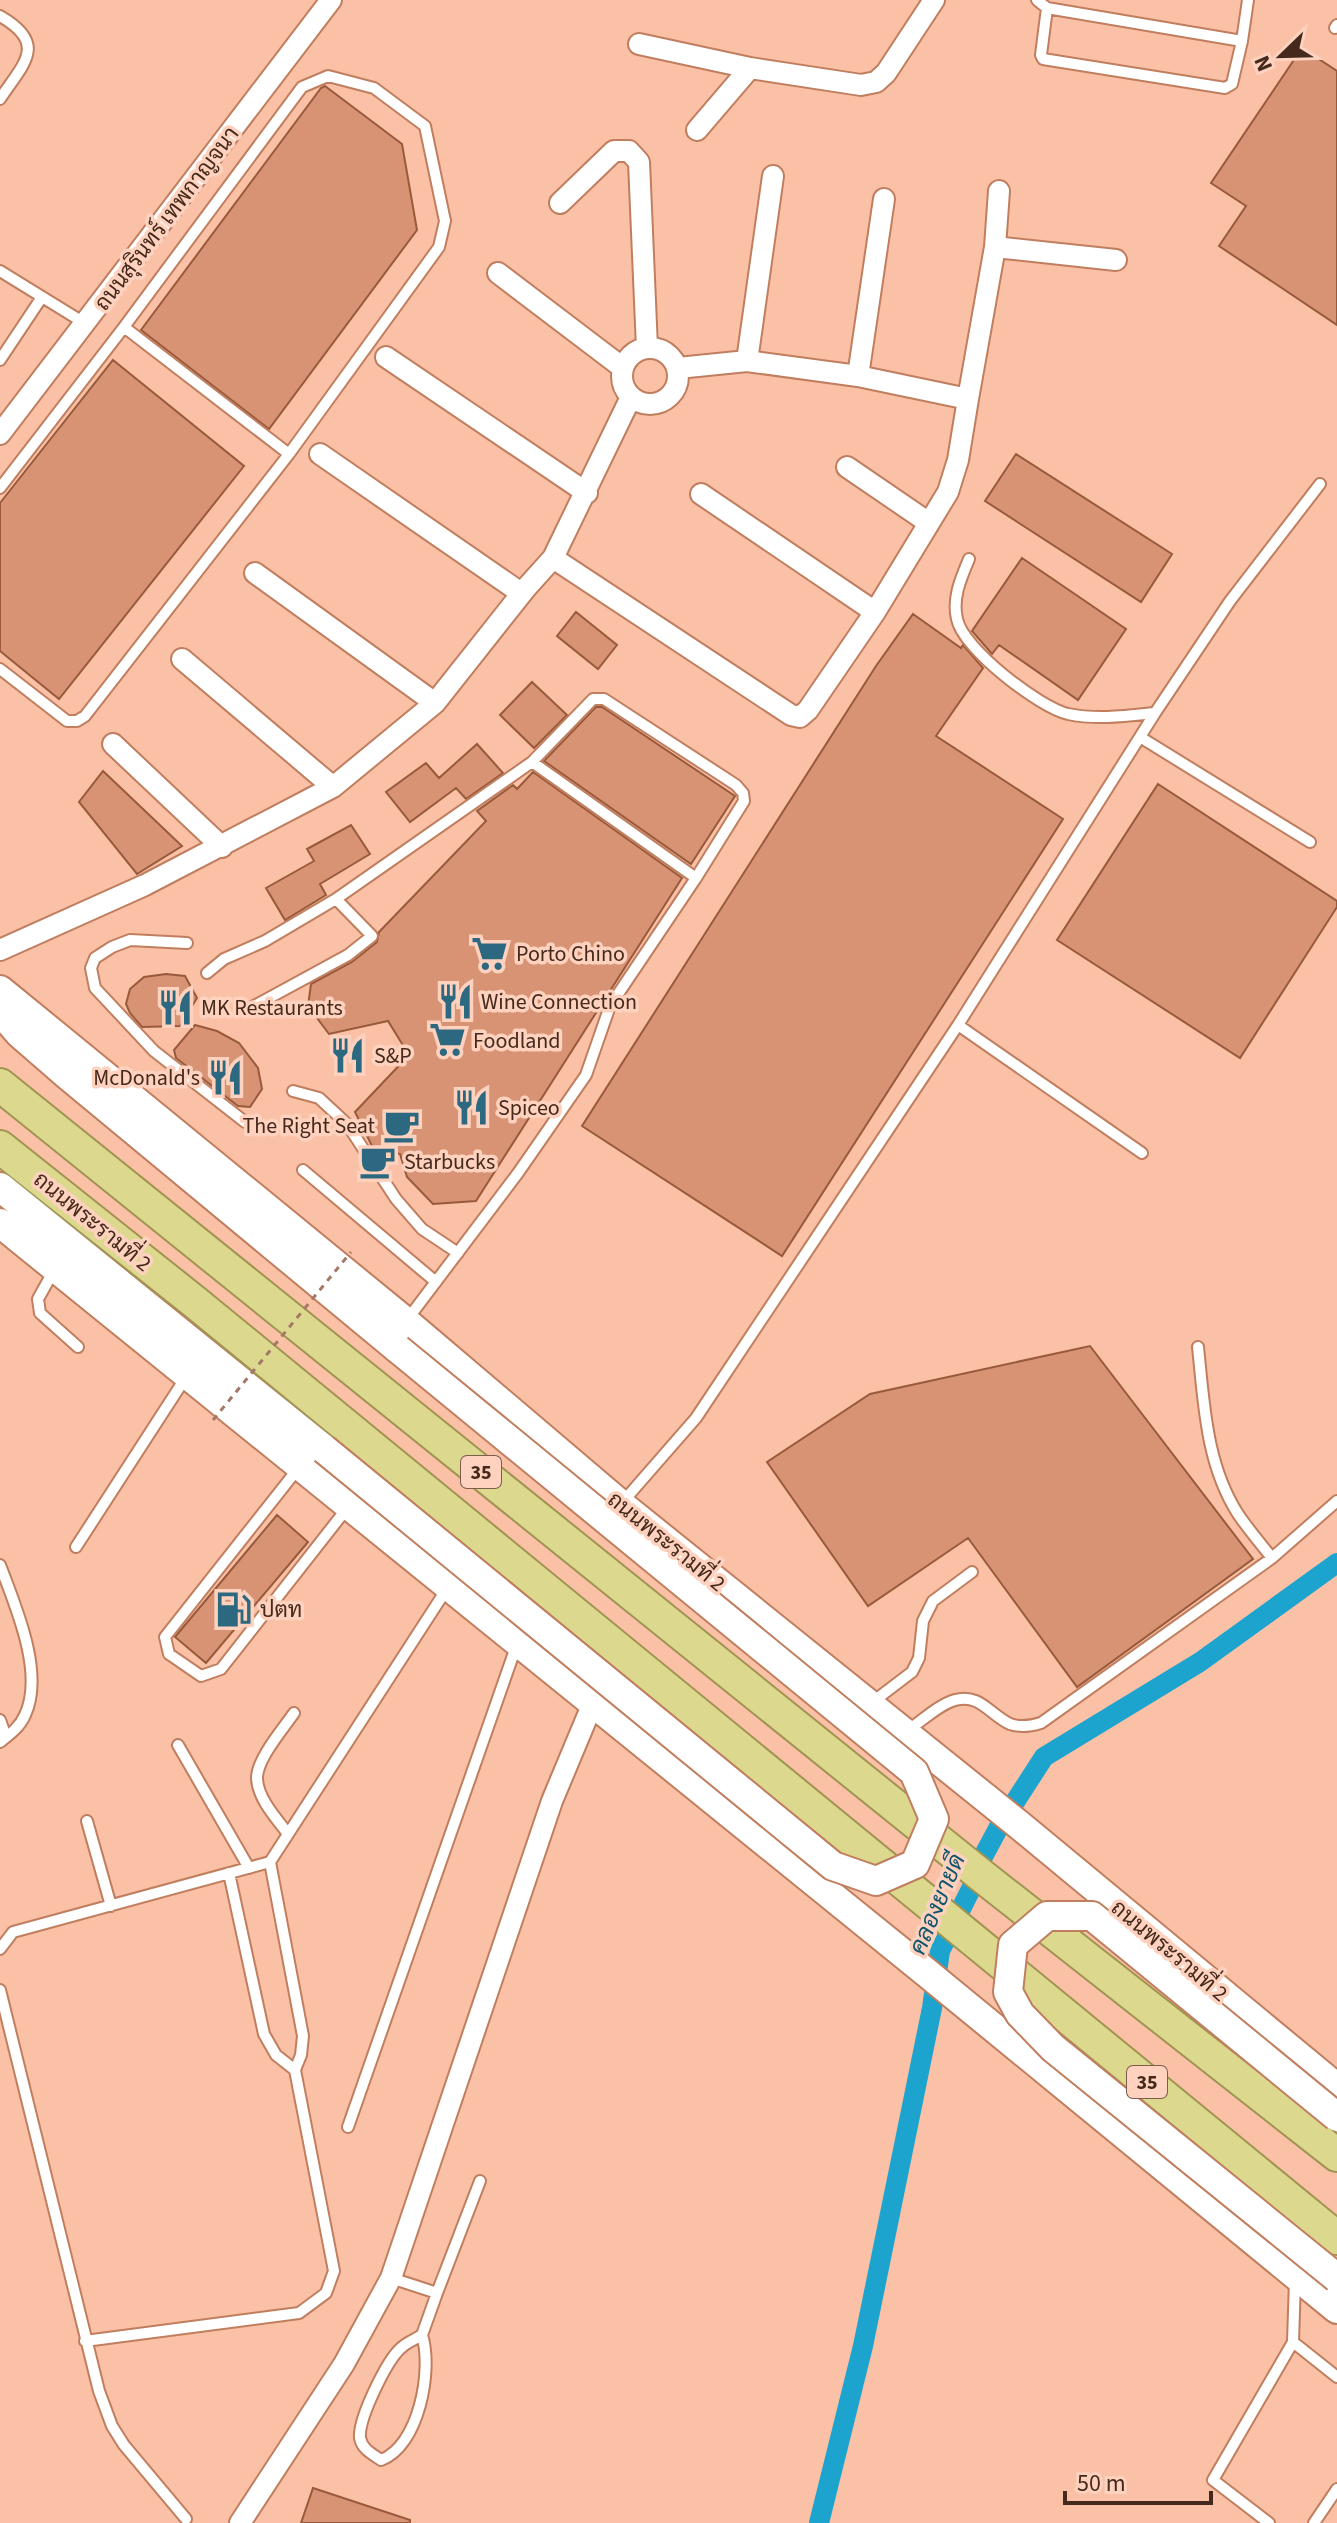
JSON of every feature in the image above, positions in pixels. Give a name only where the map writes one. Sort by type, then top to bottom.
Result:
[{"type":"highway","name":"35","points":[[0,1085],[972,1868],[1337,2155]]},
{"type":"highway","name":"ถนนพระรามที่ 2","points":[[0,1147],[196,1303],[1337,2238]]},
{"type":"main road","name":"ถนนพระรามที่ 2","points":[[0,990],[406,1322],[620,1504],[1018,1824],[1337,2088]]},
{"type":"main road","points":[[0,1011],[20,1034],[66,1074],[914,1772],[934,1819],[915,1864],[876,1881],[833,1866],[0,1187]]},
{"type":"main road","name":"35","points":[[3,1232],[55,1268],[188,1374],[1337,2309]]},
{"type":"main road","points":[[1337,2117],[1092,1916],[1047,1916],[1013,1945],[1008,1992],[1020,2014],[1053,2048],[1337,2278]]},
{"type":"street","name":"ถนนสุรินทร์ เทพกาญจนา","points":[[0,434],[331,0]]},
{"type":"street","points":[[639,44],[750,68],[861,85],[876,82],[886,73],[934,0]]},
{"type":"street","points":[[697,130],[750,68]]},
{"type":"street","points":[[560,203],[614,151],[629,151],[639,162],[647,348]]},
{"type":"street","points":[[747,361],[773,176]]},
{"type":"street","points":[[553,558],[791,715],[800,717],[808,710],[875,612],[948,492],[958,460],[995,247],[999,191]]},
{"type":"street","points":[[858,376],[884,199]]},
{"type":"street","points":[[995,247],[1116,260]]},
{"type":"street","points":[[498,273],[623,368]]},
{"type":"street","points":[[647,348],[662,350],[678,368],[677,387],[665,401],[648,405],[631,397],[623,384],[623,368],[632,354],[647,348]]},
{"type":"street","points":[[386,357],[587,493]]},
{"type":"street","points":[[678,368],[747,361],[858,376],[968,399]]},
{"type":"street","points":[[0,950],[222,847],[333,787],[435,703],[521,593],[553,558],[631,397]]},
{"type":"street","points":[[320,454],[521,593]]},
{"type":"street","points":[[847,467],[929,523]]},
{"type":"street","points":[[701,494],[875,612]]},
{"type":"street","points":[[255,573],[435,703]]},
{"type":"street","points":[[182,659],[333,787]]},
{"type":"street","points":[[113,744],[222,847]]},
{"type":"street","points":[[240,2523],[344,2364],[391,2278],[552,1801],[593,1703]]},
{"type":"lane","points":[[1037,0],[1047,8],[1242,41]]},
{"type":"lane","points":[[1047,8],[1041,55],[1047,61],[1225,88],[1232,84],[1248,0]]},
{"type":"lane","points":[[0,16],[20,30],[29,44],[29,53],[0,99]]},
{"type":"lane","points":[[0,488],[302,87],[328,76],[374,88],[425,126],[445,221],[439,247],[289,454],[85,716],[77,721],[67,721],[0,669]]},
{"type":"lane","points":[[0,271],[86,324]]},
{"type":"lane","points":[[0,360],[42,297]]},
{"type":"lane","points":[[124,327],[289,454]]},
{"type":"lane","points":[[620,1504],[696,1418],[958,1025],[1155,713],[1230,601],[1320,484]]},
{"type":"lane","points":[[969,559],[957,585],[957,619],[966,637],[1015,685],[1064,713],[1097,718],[1155,713]]},
{"type":"lane","points":[[207,973],[224,959],[265,941],[336,899],[532,762],[593,699],[599,698],[736,785],[743,793],[744,801],[696,878],[610,1006],[586,1075],[518,1173],[406,1322]]},
{"type":"lane","points":[[1140,737],[1310,842]]},
{"type":"lane","points":[[532,762],[696,878]]},
{"type":"lane","points":[[245,1011],[348,955],[372,936],[336,899]]},
{"type":"lane","points":[[187,943],[130,940],[95,958],[90,975],[97,992],[154,1051],[245,1122]]},
{"type":"lane","points":[[958,1025],[1142,1153]]},
{"type":"lane","points":[[293,1091],[319,1098],[347,1124],[396,1199],[422,1229],[458,1253]]},
{"type":"lane","points":[[303,1170],[436,1282]]},
{"type":"lane","points":[[55,1268],[38,1299],[40,1313],[78,1347]]},
{"type":"lane","points":[[1198,1347],[1211,1450],[1222,1482],[1238,1513],[1272,1558]]},
{"type":"lane","points":[[76,1547],[188,1374]]},
{"type":"lane","points":[[300,1466],[165,1637],[169,1654],[201,1676],[221,1669],[349,1506]]},
{"type":"lane","points":[[904,1733],[957,1699],[972,1698],[1009,1723],[1024,1727],[1041,1723],[1272,1558],[1337,1501]]},
{"type":"lane","points":[[0,1565],[30,1655],[30,1697],[25,1716],[3,1740]]},
{"type":"lane","points":[[869,1705],[912,1672],[919,1658],[923,1621],[933,1601],[972,1572]]},
{"type":"lane","points":[[0,1949],[13,1932],[270,1862],[448,1586]]},
{"type":"lane","points":[[348,2127],[518,1642]]},
{"type":"lane","points":[[288,1834],[265,1803],[257,1779],[263,1759],[294,1713]]},
{"type":"lane","points":[[0,1720],[3,1740]]},
{"type":"lane","points":[[178,1745],[249,1868]]},
{"type":"lane","points":[[87,1821],[111,1906]]},
{"type":"lane","points":[[85,2341],[299,2313],[326,2293],[334,2271],[295,2070],[301,2055],[303,2036],[270,1862]]},
{"type":"lane","points":[[229,1873],[264,2034],[276,2055],[295,2070]]},
{"type":"lane","points":[[0,1990],[85,2341],[112,2426],[124,2445],[186,2519]]},
{"type":"lane","points":[[422,2335],[400,2348],[387,2366],[363,2424],[360,2438],[365,2449],[381,2460],[392,2456],[409,2434],[422,2395],[427,2364],[422,2335],[480,2181]]},
{"type":"lane","points":[[1269,2523],[1213,2480],[1293,2342],[1295,2276]]},
{"type":"lane","points":[[391,2278],[437,2293]]},
{"type":"lane","points":[[1293,2342],[1337,2377]]},
{"type":"lane","points":[[1314,2523],[1337,2489]]},
{"type":"path","points":[[213,1420],[351,1252]]},
{"type":"building","points":[[1302,48],[1337,71],[1337,325],[1219,246],[1246,206],[1211,183]]},
{"type":"building","points":[[325,86],[402,144],[417,230],[269,429],[141,330]]},
{"type":"building","points":[[113,360],[244,466],[59,699],[0,651],[0,503]]},
{"type":"building","points":[[1016,454],[1172,554],[1141,602],[985,501]]},
{"type":"building","points":[[1022,558],[1126,629],[1078,700],[999,645],[992,654],[972,631]]},
{"type":"building","points":[[576,612],[617,645],[598,669],[557,636]]},
{"type":"building","points":[[913,614],[961,648],[963,645],[983,668],[936,736],[1063,819],[782,1256],[582,1126],[876,666]]},
{"type":"building","points":[[532,682],[567,715],[534,748],[500,715]]},
{"type":"building","points":[[596,707],[602,707],[735,796],[691,864],[544,761]]},
{"type":"building","points":[[477,744],[503,773],[466,799],[456,788],[410,822],[386,792],[426,763],[439,778]]},
{"type":"building","points":[[103,771],[182,846],[137,874],[79,802]]},
{"type":"building","name":"Porto Chino","points":[[533,772],[682,878],[476,1201],[433,1204],[407,1177],[400,1154],[372,1146],[355,1112],[409,1055],[388,1021],[329,1034],[308,1006],[311,984],[352,962],[377,942],[379,932],[486,821],[477,811],[513,785],[517,789]]},
{"type":"building","points":[[1158,784],[1337,901],[1337,907],[1240,1058],[1057,940]]},
{"type":"building","points":[[351,825],[370,854],[320,884],[326,895],[285,920],[266,888],[314,861],[307,849]]},
{"type":"building","points":[[166,974],[185,976],[197,998],[180,1026],[142,1027],[126,1004],[130,989],[144,977]]},
{"type":"building","points":[[195,1025],[217,1031],[239,1043],[258,1068],[262,1089],[250,1107],[238,1106],[176,1058],[174,1050]]},
{"type":"building","points":[[1090,1346],[1253,1559],[1077,1687],[968,1538],[868,1606],[767,1462],[870,1394]]},
{"type":"building","points":[[277,1515],[308,1542],[206,1663],[175,1637]]},
{"type":"building","points":[[313,2488],[410,2520],[410,2523],[301,2523]]},
{"type":"waterway","name":"คลองยายดี","points":[[819,2523],[863,2346],[932,2008],[940,1951],[1000,1825],[1044,1757],[1200,1662],[1337,1563]]},
{"type":"place","name":"Porto Chino","points":[[490,953]]},
{"type":"place","name":"Wine Connection","points":[[455,1001]]},
{"type":"place","name":"MK Restaurants","points":[[175,1007]]},
{"type":"place","name":"Foodland","points":[[447,1040]]},
{"type":"place","name":"S&P","points":[[348,1055]]},
{"type":"place","name":"McDonald's","points":[[226,1077]]},
{"type":"place","name":"Spiceo","points":[[472,1107]]},
{"type":"place","name":"The Right Seat","points":[[401,1125]]},
{"type":"place","name":"Starbucks","points":[[378,1161]]},
{"type":"place","name":"ปตท","points":[[234,1609]]}]
